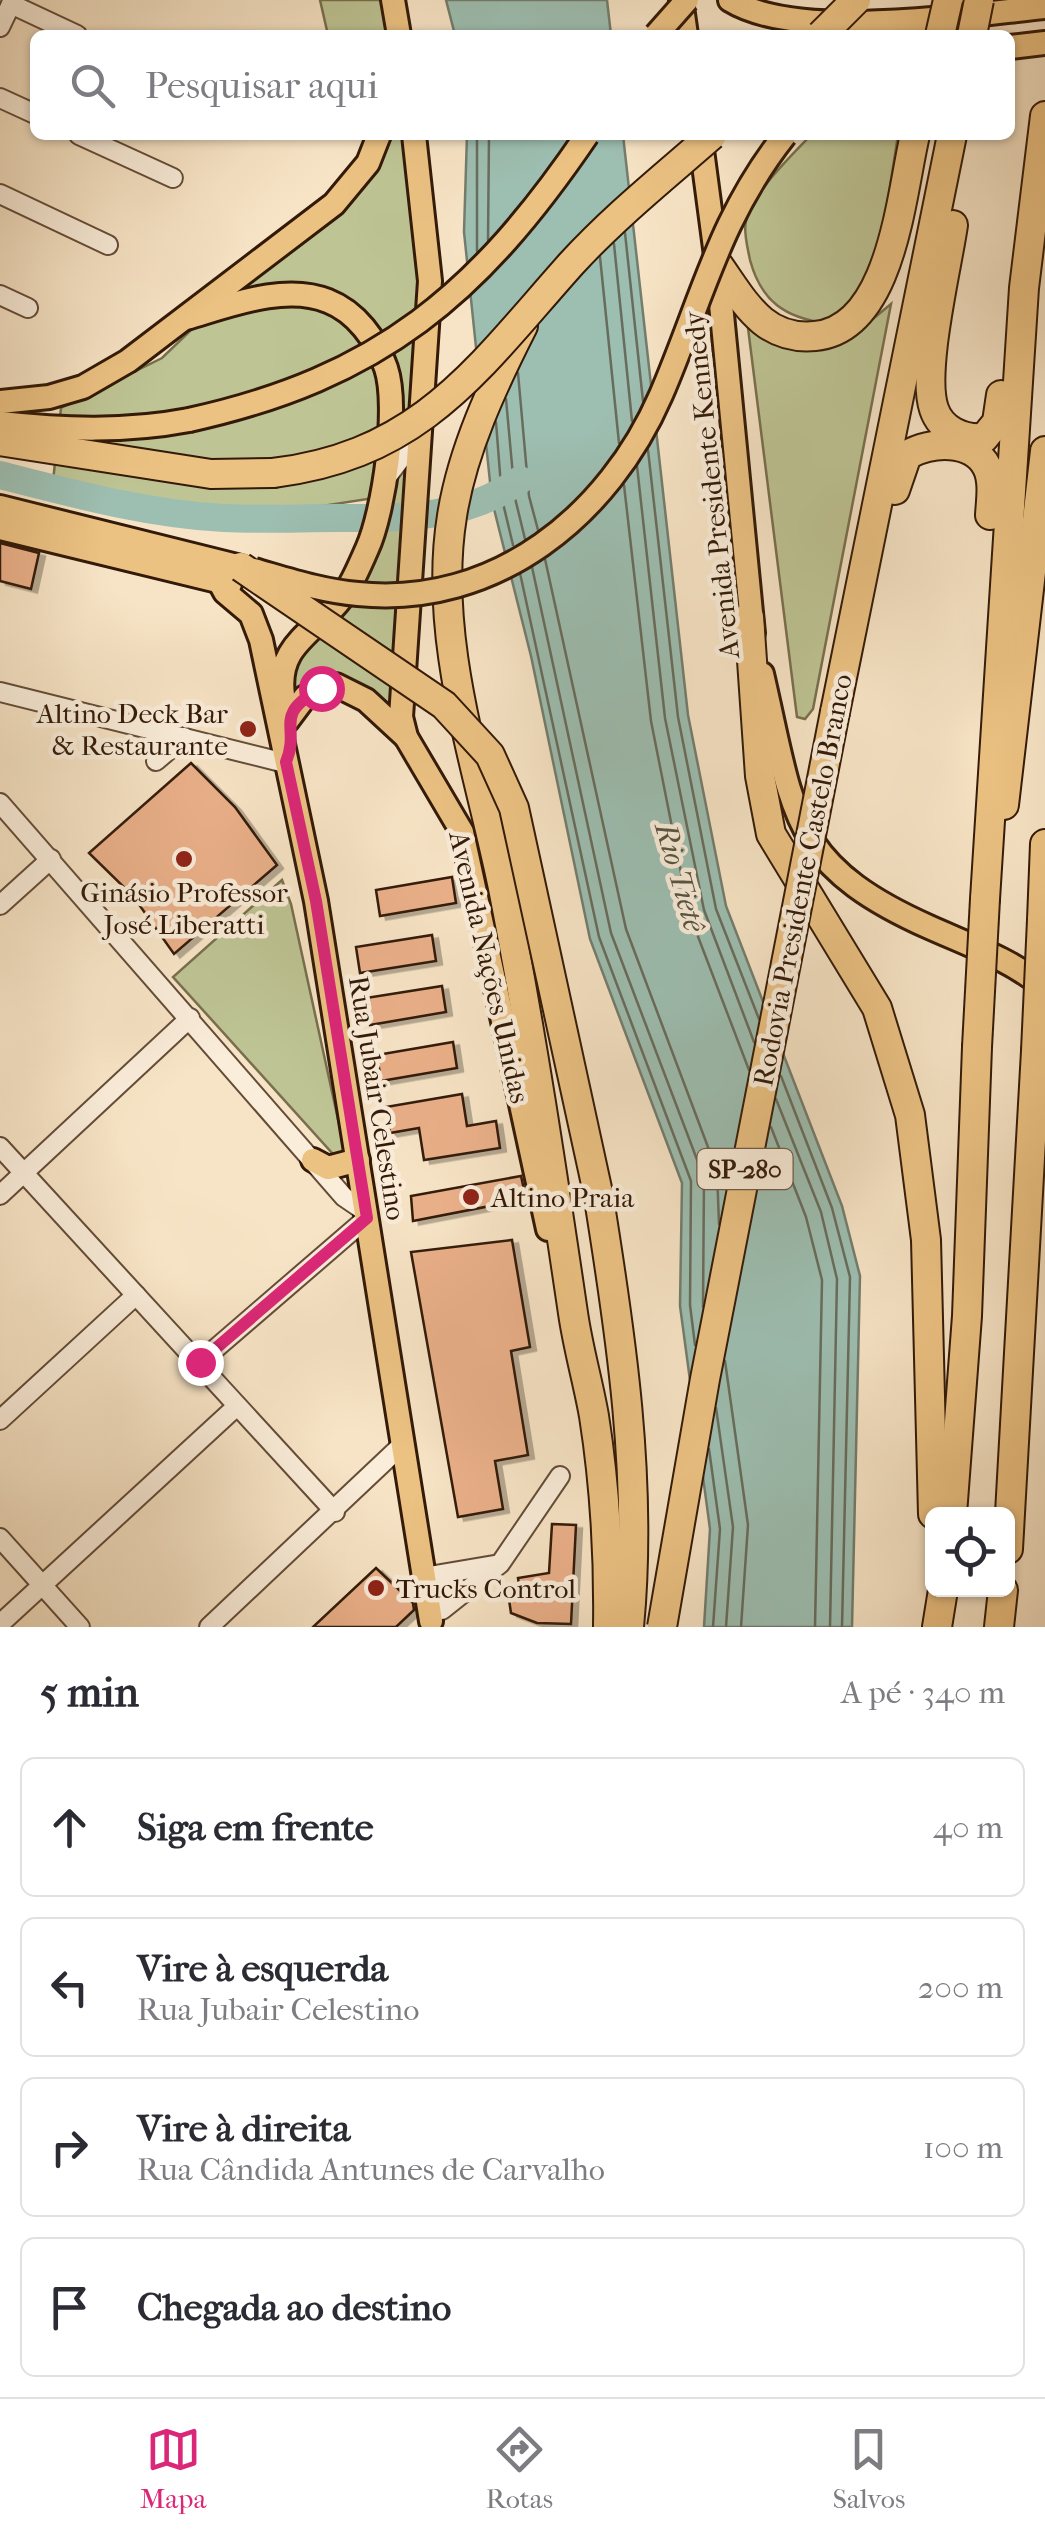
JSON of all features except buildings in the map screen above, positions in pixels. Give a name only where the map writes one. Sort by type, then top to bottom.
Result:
[{"type":"highway","points":[[811,30],[830,0]]},
{"type":"highway","points":[[826,30],[856,0]]},
{"type":"highway","points":[[941,30],[948,0]]},
{"type":"highway","points":[[973,30],[979,0]]},
{"type":"highway","points":[[953,1507],[967,1316],[1001,598],[1024,288],[1045,116]]},
{"type":"highway","points":[[0,440],[211,474],[273,473],[330,463],[400,435],[434,410],[528,317],[611,223],[706,140]]},
{"type":"highway","name":"Rodovia Presidente Castelo Branco","points":[[662,1627],[720,1302],[951,140]]},
{"type":"highway","points":[[954,140],[962,168],[931,379],[940,420],[964,437],[984,438],[997,422],[1008,315],[1024,288]]},
{"type":"highway","points":[[717,263],[758,320],[775,333],[797,338],[822,335],[842,326],[856,316],[879,283],[913,146]]},
{"type":"highway","points":[[528,317],[482,418],[451,518],[452,639],[538,1063],[574,1319]]},
{"type":"highway","points":[[866,554],[888,527],[902,460],[916,449],[936,444],[962,448],[985,462],[992,480],[987,572],[1001,598]]},
{"type":"highway","points":[[987,849],[1008,796],[1045,451]]},
{"type":"highway","points":[[230,574],[444,705],[465,723],[504,778],[532,876],[598,1193],[628,1416],[632,1499],[629,1627]]},
{"type":"highway","points":[[749,616],[760,776],[771,834],[877,1008],[910,1115],[926,1240],[932,1507]]},
{"type":"highway","points":[[1010,1507],[1045,844]]},
{"type":"highway","name":"Avenida Nações Unidas","points":[[574,1319],[594,1416],[606,1515],[608,1627]]},
{"type":"highway","points":[[933,1597],[935,1627]]},
{"type":"highway","points":[[935,1627],[941,1597]]},
{"type":"highway","points":[[998,1627],[1002,1597]]},
{"type":"main road","points":[[393,0],[398,30]]},
{"type":"main road","points":[[660,30],[684,0]]},
{"type":"main road","points":[[684,0],[686,30]]},
{"type":"main road","points":[[730,0],[759,14],[831,22],[1045,7]]},
{"type":"main road","points":[[1015,46],[1045,43]]},
{"type":"main road","points":[[0,402],[49,397],[83,387],[128,361],[334,204],[368,163],[378,140]]},
{"type":"main road","name":"Avenida Nações Unidas","points":[[415,140],[430,281],[418,490],[400,691],[406,737],[462,832],[552,1248],[574,1319]]},
{"type":"main road","points":[[0,422],[103,429],[189,420],[296,391],[411,330],[507,243],[582,140]]},
{"type":"main road","name":"Avenida Presidente Kennedy","points":[[701,140],[717,263],[749,616],[793,807],[814,849],[881,901],[1021,970],[1045,988]]},
{"type":"main road","points":[[0,528],[230,574],[314,588],[395,595],[464,583],[500,570],[575,522],[630,456],[660,398],[736,205],[782,140]]},
{"type":"main road","points":[[186,318],[250,300],[295,294],[326,299],[355,316],[386,369],[389,411],[381,490],[370,544],[334,608],[291,647],[282,684],[291,750],[286,762]]},
{"type":"main road","points":[[0,508],[334,608]]},
{"type":"main road","points":[[230,574],[225,592],[244,604],[256,624],[286,762]]},
{"type":"main road","points":[[287,721],[305,697],[336,685],[366,700],[406,737]]},
{"type":"main road","name":"Rua Jubair Celestino","points":[[286,762],[316,901],[367,1215],[375,1291],[432,1619]]},
{"type":"main road","points":[[313,1160],[328,1168],[358,1160]]},
{"type":"main road","name":"Rua Jubair Celestino","points":[[403,1444],[416,1469],[435,1574],[432,1619]]},
{"type":"street","points":[[0,27],[12,2],[67,30]]},
{"type":"street","points":[[0,98],[30,112]]},
{"type":"street","points":[[90,140],[173,178]]},
{"type":"street","points":[[0,194],[108,246]]},
{"type":"street","points":[[0,295],[28,308]]},
{"type":"street","points":[[381,490],[422,431]]},
{"type":"street","points":[[0,692],[286,762]]},
{"type":"street","points":[[156,761],[184,737]]},
{"type":"street","points":[[0,804],[344,1197],[367,1215],[200,1362]]},
{"type":"street","points":[[0,904],[50,859]]},
{"type":"street","points":[[1021,970],[1045,970]]},
{"type":"street","points":[[0,1194],[190,1018]]},
{"type":"street","points":[[0,1147],[335,1512]]},
{"type":"street","points":[[0,1420],[136,1296]]},
{"type":"street","points":[[0,1624],[237,1406]]},
{"type":"street","points":[[210,1627],[403,1444]]},
{"type":"street","points":[[432,1619],[500,1564],[560,1476]]},
{"type":"street","points":[[0,1538],[80,1627]]},
{"type":"street","points":[[435,1574],[500,1564]]},
{"type":"green space","points":[[320,0],[385,0],[388,30],[327,30]]},
{"type":"green space","points":[[375,140],[415,140],[424,199],[401,717],[349,688],[297,705],[285,663],[333,608],[380,497],[277,513],[156,504],[53,481],[61,408],[162,358],[261,263],[307,227]]},
{"type":"green space","points":[[806,140],[897,140],[878,264],[866,289],[826,323],[798,317],[777,305],[761,286],[750,260],[746,221],[774,175]]},
{"type":"green space","points":[[891,304],[813,709],[805,719],[797,717],[747,320],[851,337]]},
{"type":"green space","points":[[282,880],[291,904],[346,1156],[333,1154],[173,977]]},
{"type":"water","points":[[446,0],[607,0],[610,30],[454,30]]},
{"type":"water","name":"Rio Tietê","points":[[467,140],[624,140],[688,715],[726,906],[842,1206],[860,1276],[852,1627],[704,1627],[710,1529],[680,1306],[682,1183],[590,939],[531,656],[492,501],[464,232]]},
{"type":"waterway","points":[[0,475],[139,508],[252,519],[433,514],[478,502],[520,480]]},
{"type":"place","name":"Altino Deck Bar & Restaurante","points":[[248,729]]},
{"type":"place","name":"Ginásio Professor José Liberatti","points":[[184,859]]},
{"type":"place","name":"Altino Praia","points":[[471,1197]]},
{"type":"place","name":"Trucks Control","points":[[376,1588]]},
{"type":"route","points":[[200,1362],[367,1218],[316,901],[286,762],[291,750],[287,721],[296,705],[321,688]]}]
